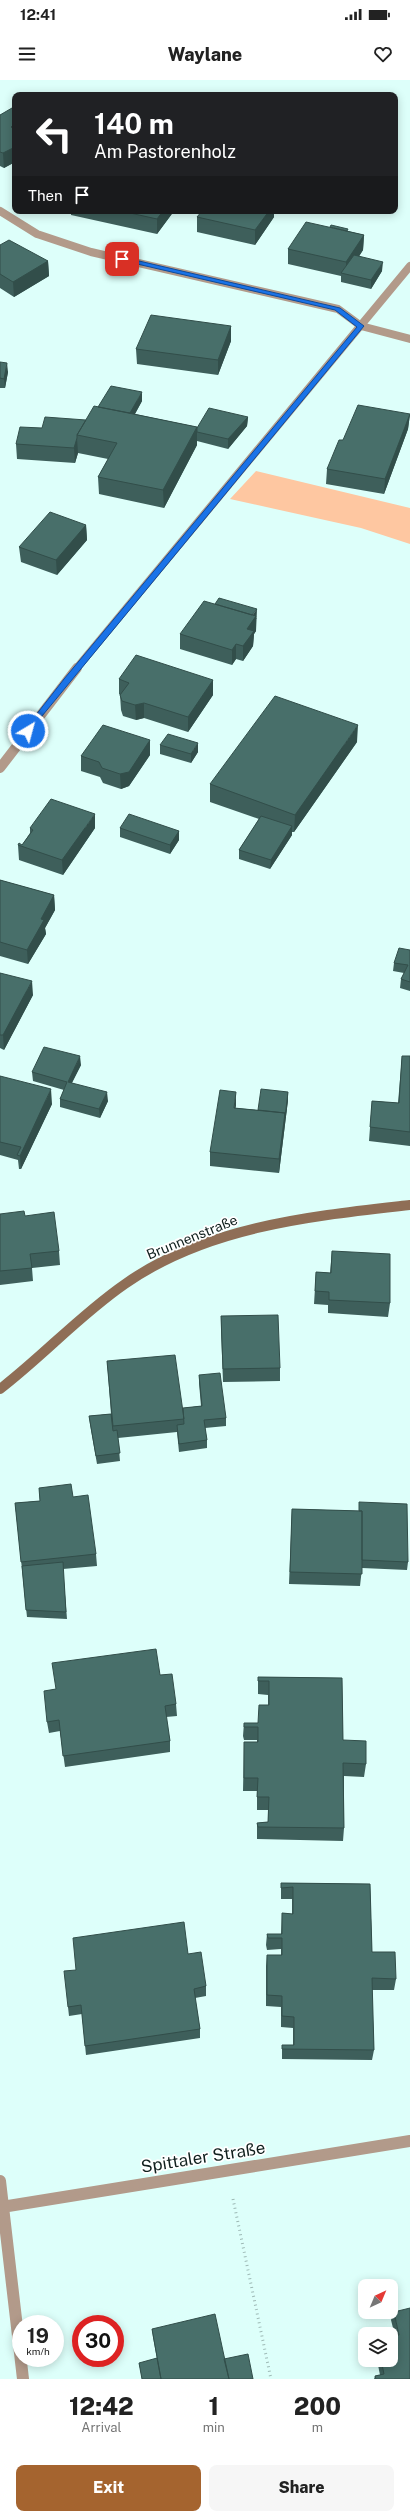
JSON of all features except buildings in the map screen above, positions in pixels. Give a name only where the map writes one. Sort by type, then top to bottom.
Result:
[{"type":"street","points":[[0,211],[37,234],[91,252],[338,309],[361,326],[410,340]]},
{"type":"street","points":[[0,768],[61,687],[410,266]]},
{"type":"street","name":"Brunnenstraße","points":[[0,1388],[89,1312],[145,1271],[181,1254],[247,1230],[344,1212],[410,1205]]},
{"type":"street","name":"Spittaler Straße","points":[[2,2207],[410,2141]]},
{"type":"street","points":[[0,2181],[23,2379]]},
{"type":"path","points":[[227,2170],[271,2379]]},
{"type":"shaded area","points":[[256,471],[410,508],[410,544],[361,528],[230,499]]},
{"type":"route","points":[[28,731],[66,681],[361,326],[338,309],[122,259]]}]
